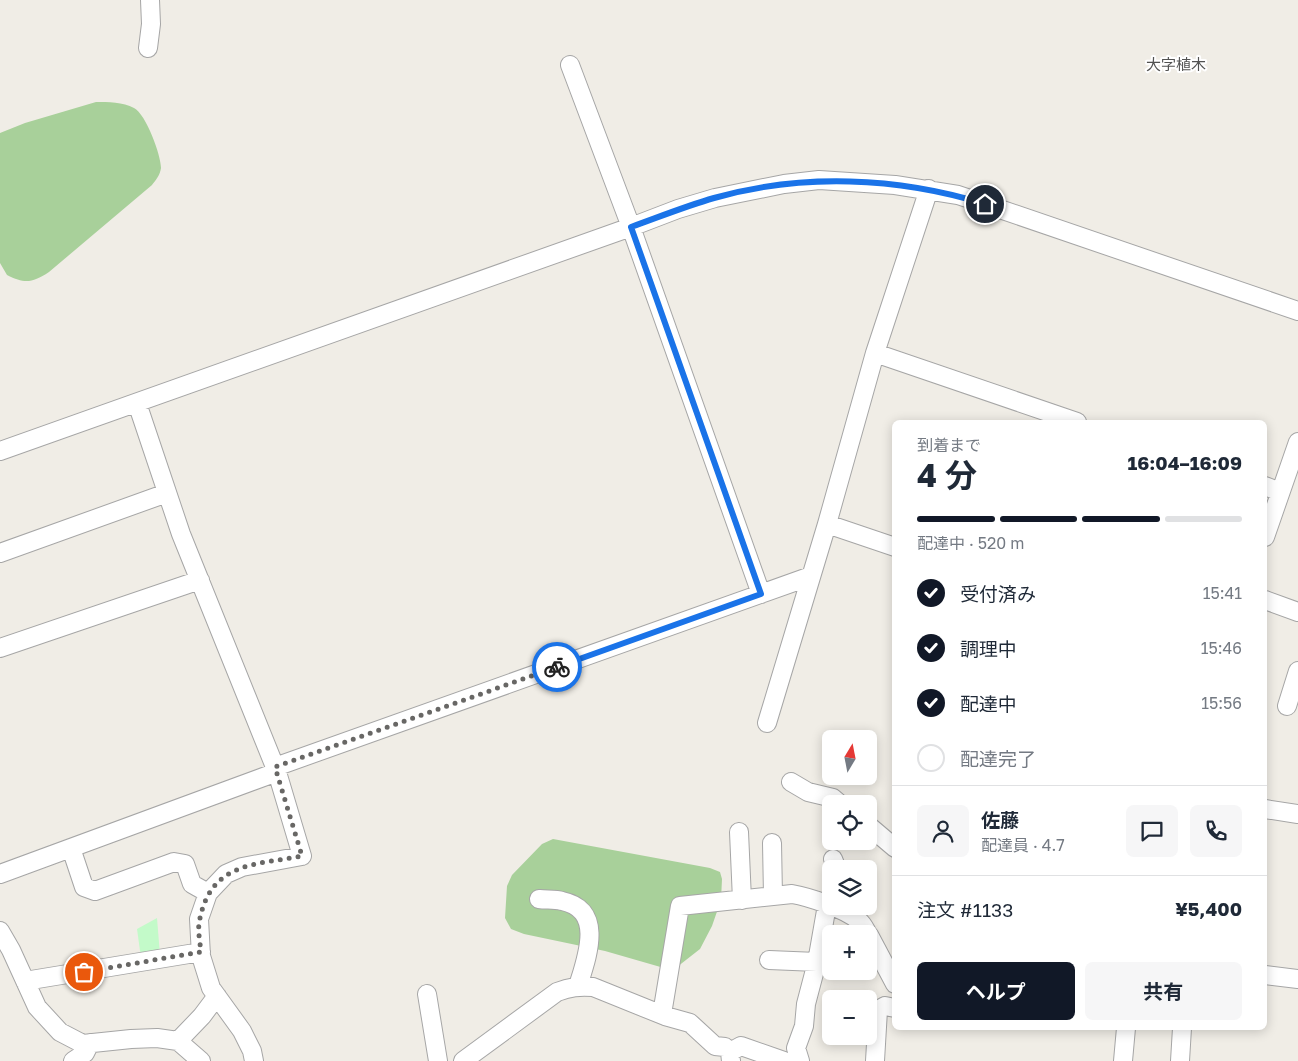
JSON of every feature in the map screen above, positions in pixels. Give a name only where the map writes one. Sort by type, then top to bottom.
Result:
[{"type":"street","points":[[148,48],[151,24],[150,0]]},
{"type":"street","points":[[570,65],[631,227],[761,594]]},
{"type":"street","points":[[0,451],[678,209],[716,198],[784,184],[819,180],[895,185],[958,195],[1298,311]]},
{"type":"street","points":[[767,724],[827,524],[875,353],[929,189]]},
{"type":"street","points":[[875,353],[1071,420]]},
{"type":"street","points":[[136,403],[180,534],[276,770],[302,856],[242,867],[226,874],[208,893],[199,920],[201,952],[211,988],[242,1031],[252,1050],[254,1061]]},
{"type":"street","points":[[1267,525],[1273,489],[1298,442]]},
{"type":"street","points":[[0,553],[167,493]]},
{"type":"street","points":[[827,524],[892,546]]},
{"type":"street","points":[[0,874],[276,770],[811,576]]},
{"type":"street","points":[[0,648],[200,580]]},
{"type":"street","points":[[1267,601],[1298,612]]},
{"type":"street","points":[[1287,706],[1298,671]]},
{"type":"street","points":[[791,782],[808,792],[822,795]]},
{"type":"street","points":[[1267,809],[1298,814]]},
{"type":"street","points":[[739,832],[742,900]]},
{"type":"street","points":[[877,833],[892,845]]},
{"type":"street","points":[[772,844],[773,896]]},
{"type":"street","points":[[71,848],[84,887],[95,891],[174,862],[185,864],[192,884],[208,893]]},
{"type":"street","points":[[662,1014],[680,906],[792,894],[822,902]]},
{"type":"street","points":[[538,899],[562,901],[575,906],[584,913],[590,926],[586,963],[578,986]]},
{"type":"street","points":[[463,1061],[557,992],[578,986],[593,988],[690,1023],[715,1046],[725,1047],[731,1056],[742,1046],[793,1060],[804,1026],[806,1004],[817,962],[834,915]]},
{"type":"street","points":[[851,915],[862,925]]},
{"type":"street","points":[[0,931],[37,1007],[60,1032],[83,1044],[82,1055],[131,1039],[157,1038],[178,1041],[201,1061]]},
{"type":"street","points":[[877,951],[892,978]]},
{"type":"street","points":[[25,981],[201,952]]},
{"type":"street","points":[[769,960],[817,962]]},
{"type":"street","points":[[1267,975],[1298,980]]},
{"type":"street","points":[[427,994],[438,1061]]},
{"type":"street","points":[[178,1041],[202,1016],[217,996]]},
{"type":"street","points":[[874,1061],[878,1010],[885,1006],[892,1007]]},
{"type":"street","points":[[1123,1061],[1126,1030]]},
{"type":"street","points":[[1180,1061],[1182,1030]]},
{"type":"green space","points":[[96,102],[125,105],[139,112],[148,126],[156,145],[161,168],[159,175],[152,185],[49,272],[28,281],[19,280],[7,275],[0,263],[0,133],[25,123]]},
{"type":"green space","points":[[553,839],[710,868],[720,872],[722,879],[721,900],[712,926],[700,949],[677,967],[664,968],[605,951],[524,934],[511,929],[505,918],[507,886],[512,875],[542,844]]},
{"type":"green space","points":[[157,918],[160,955],[141,958],[137,929]]},
{"type":"way so far","points":[[84,972],[201,952],[199,920],[208,893],[226,874],[242,867],[302,856],[275,767],[557,667]]},
{"type":"district","name":"大字植木","points":[[1176,64]]},
{"type":"route","points":[[557,667],[761,594],[631,227],[678,209],[750,189],[819,180],[929,189],[958,195],[985,204]]}]
